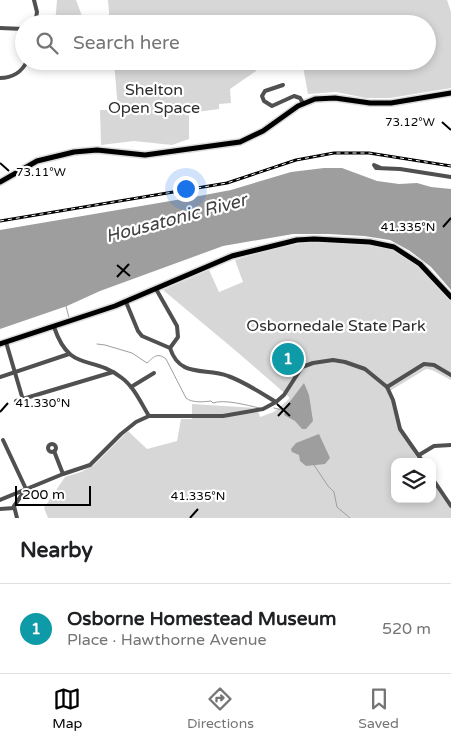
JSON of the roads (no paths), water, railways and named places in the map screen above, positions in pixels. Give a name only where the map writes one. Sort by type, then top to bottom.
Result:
[{"type":"main road","points":[[0,182],[37,161],[74,152],[97,150],[144,155],[240,142],[262,131],[303,103],[328,98],[370,103],[399,102],[451,93]]},
{"type":"main road","points":[[0,344],[126,302],[232,256],[276,245],[314,239],[370,242],[394,247],[420,264],[451,297]]},
{"type":"street","points":[[34,0],[36,15]]},
{"type":"street","points":[[0,28],[15,29]]},
{"type":"street","points":[[0,78],[6,78],[18,73],[20,70]]},
{"type":"street","points":[[283,85],[266,91],[262,96],[264,101],[272,106],[294,96],[300,98],[303,103]]},
{"type":"street","points":[[381,168],[451,177]]},
{"type":"street","points":[[156,289],[177,326],[178,337],[170,348]]},
{"type":"street","points":[[126,302],[142,336],[170,348],[175,358],[189,369],[197,372],[218,372],[231,376],[276,402]]},
{"type":"street","points":[[54,327],[62,346],[69,354],[76,359],[113,372],[123,378],[149,416]]},
{"type":"street","points":[[6,342],[23,400]]},
{"type":"street","points":[[0,377],[69,354]]},
{"type":"street","points":[[0,500],[92,464],[136,422],[149,416],[236,415],[263,409],[276,402],[288,390],[302,367],[328,360],[338,360],[365,369],[387,387],[393,400],[400,429],[421,458]]},
{"type":"street","points":[[387,387],[424,364],[434,365],[451,375]]},
{"type":"street","points":[[16,401],[113,372]]},
{"type":"street","points":[[131,388],[154,373]]},
{"type":"street","points":[[3,440],[26,489]]},
{"type":"street","points":[[419,455],[434,446],[451,445]]},
{"type":"street","points":[[54,451],[64,474]]},
{"type":"street","points":[[436,484],[451,506]]},
{"type":"street","points":[[17,518],[14,508],[26,489]]},
{"type":"street","points":[[0,509],[14,508]]},
{"type":"water","name":"Housatonic River","points":[[342,168],[377,181],[399,184],[417,183],[431,187],[451,189],[451,290],[431,267],[410,251],[390,240],[364,236],[293,234],[223,246],[100,291],[67,306],[0,329],[0,230],[231,190],[291,172]]},
{"type":"water","points":[[304,383],[309,395],[313,421],[306,429],[302,429],[295,421],[284,415],[288,404]]},
{"type":"water","points":[[319,434],[330,458],[325,464],[306,466],[300,461],[299,455],[292,452],[291,449],[296,443]]},
{"type":"waterway","points":[[66,306],[69,318]]},
{"type":"waterway","points":[[97,344],[132,353],[147,363],[156,356],[163,357],[166,359],[188,400],[198,402],[211,401],[213,403],[229,402],[259,408]]},
{"type":"waterway","points":[[274,408],[286,411]]},
{"type":"waterway","points":[[314,465],[334,492],[337,507],[350,518]]},
{"type":"railway","points":[[0,221],[227,183],[296,160],[334,153],[369,153],[451,166]]},
{"type":"place","name":"Osborne Homestead Museum","points":[[288,359]]},
{"type":"park label","name":"Shelton Open Space","points":[[154,99]]},
{"type":"park label","name":"Osbornedale State Park","points":[[336,326]]}]
